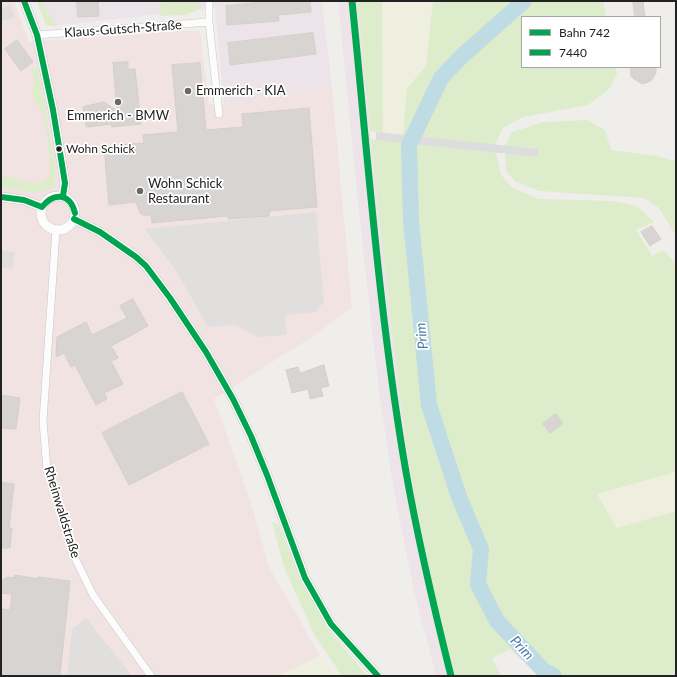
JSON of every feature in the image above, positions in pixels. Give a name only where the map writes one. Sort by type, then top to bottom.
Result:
[{"type":"street","points":[[24,1],[37,35],[53,110],[65,183],[63,196]]},
{"type":"street","points":[[209,1],[209,22],[219,114]]},
{"type":"street","name":"Klaus-Gutsch-Straße","points":[[37,35],[209,22]]},
{"type":"street","points":[[63,196],[69,200],[73,206],[75,212],[74,219],[66,228],[56,230],[50,228],[43,222],[41,214],[42,206],[49,198],[63,196]]},
{"type":"street","points":[[1,197],[24,200],[42,206]]},
{"type":"street","points":[[74,219],[100,232],[136,257],[146,266],[170,298],[206,352],[233,399],[251,436],[268,475],[305,578],[331,624],[378,676]]},
{"type":"street","name":"Rheinwaldstraße","points":[[56,230],[43,421],[47,470],[74,556],[93,595],[151,676]]},
{"type":"shaded area","points":[[1,1],[14,1],[29,42],[178,31],[200,31],[209,104],[224,104],[332,88],[352,308],[310,338],[214,399],[251,503],[269,567],[320,656],[278,676],[1,676]]},
{"type":"shaded area","points":[[37,1],[322,1],[332,88],[224,104],[215,8],[52,26],[46,25]]},
{"type":"shaded area","points":[[338,1],[357,1],[376,193],[399,390],[413,489],[433,586],[455,676],[436,676],[414,591],[394,492],[379,392],[357,194]]},
{"type":"shaded area","points":[[10,5],[15,18],[1,21],[1,9]]},
{"type":"shaded area","points":[[316,212],[324,302],[315,312],[285,315],[287,335],[258,337],[236,325],[208,327],[178,274],[145,229]]},
{"type":"shaded area","points":[[1,251],[15,252],[12,269],[1,267]]},
{"type":"shaded area","points":[[86,618],[132,676],[67,676],[72,629]]},
{"type":"green space","points":[[37,1],[42,1],[56,25],[46,25]]},
{"type":"green space","points":[[161,1],[201,1],[196,11],[185,15],[160,16]]},
{"type":"green space","points":[[357,1],[382,1],[383,133],[370,131]]},
{"type":"green space","points":[[382,1],[433,1],[426,66],[407,88],[403,135],[383,133]]},
{"type":"green space","points":[[433,1],[603,1],[606,16],[521,16],[521,68],[616,68],[617,75],[609,89],[588,105],[523,117],[503,128],[495,145],[403,135],[407,88],[426,66]]},
{"type":"green space","points":[[38,68],[55,166],[55,179],[53,187],[41,192],[27,192],[1,187],[1,176],[38,184],[45,182],[50,176],[47,133],[41,112],[31,93],[35,81],[31,69]]},
{"type":"green space","points":[[587,120],[605,130],[611,150],[656,156],[676,161],[676,236],[659,208],[644,198],[539,191],[516,182],[506,171],[505,153],[538,156],[538,149],[505,146],[512,132],[543,122]]},
{"type":"green space","points":[[371,139],[496,152],[501,175],[513,188],[538,199],[613,201],[637,206],[654,222],[636,230],[652,256],[663,250],[676,264],[676,472],[597,494],[617,528],[676,511],[676,676],[540,676],[510,649],[492,658],[501,676],[455,676],[433,586],[413,489],[399,390]],"holes":[[[556,414],[563,423],[550,433],[543,424]]]},
{"type":"green space","points":[[676,472],[676,511],[617,528],[597,494]]},
{"type":"green space","points":[[272,522],[279,525],[300,580],[327,628],[367,676],[342,676],[314,634],[284,567]]},
{"type":"green space","points":[[320,656],[335,676],[278,676]]},
{"type":"pier","points":[[376,132],[538,149],[538,157],[376,140]]},
{"type":"building","points":[[77,1],[98,1],[99,16],[78,17]]},
{"type":"building","points":[[274,1],[310,1],[311,12],[278,15],[279,21],[227,25],[226,6]]},
{"type":"building","points":[[633,1],[643,1],[645,16],[635,16]]},
{"type":"building","points":[[313,33],[316,54],[230,65],[228,43]]},
{"type":"building","points":[[17,40],[33,62],[21,71],[5,49]]},
{"type":"building","points":[[128,62],[128,69],[135,69],[141,124],[112,127],[111,124],[86,126],[83,107],[104,102],[117,111],[113,63]]},
{"type":"building","points":[[200,63],[206,130],[243,127],[242,114],[309,108],[317,207],[269,211],[269,216],[228,219],[228,216],[152,223],[151,215],[143,215],[140,213],[136,202],[109,205],[104,146],[144,143],[143,135],[178,132],[172,65]]},
{"type":"building","points":[[631,68],[656,68],[656,73],[651,81],[642,84],[631,76]]},
{"type":"building","points":[[652,226],[661,239],[650,246],[641,232]]},
{"type":"building","points":[[133,299],[148,326],[111,346],[118,358],[111,361],[123,384],[104,393],[107,399],[96,405],[75,365],[71,367],[64,353],[56,357],[57,337],[86,322],[92,335],[127,318],[120,306]]},
{"type":"building","points":[[324,365],[329,386],[321,388],[323,396],[310,399],[308,389],[292,393],[286,370],[298,367],[300,373]]},
{"type":"building","points":[[182,392],[209,444],[129,485],[102,433]]},
{"type":"building","points":[[1,395],[20,398],[16,429],[1,428]]},
{"type":"building","points":[[556,414],[563,423],[550,433],[543,424]]},
{"type":"building","points":[[1,482],[14,484],[9,528],[12,528],[10,548],[1,548]]},
{"type":"building","points":[[15,575],[38,579],[38,577],[70,581],[60,676],[1,676],[1,609],[10,610],[12,594],[1,593],[1,581],[7,577],[14,578]]},
{"type":"waterway","name":"Prim","points":[[524,1],[462,56],[441,78],[409,145],[411,221],[429,405],[459,497],[481,549],[478,584],[497,621],[544,671],[554,676]]},
{"type":"rail line","name":"742","points":[[352,1],[388,355],[406,472],[416,523],[432,600],[451,676]]},
{"type":"transit line","name":"7440","points":[[24,1],[37,35],[53,110],[65,183],[63,196]]},
{"type":"transit line","name":"7440","points":[[1,197],[24,200],[42,207],[56,197],[66,198],[73,206],[75,213]]},
{"type":"transit line","name":"7440","points":[[74,219],[100,232],[136,257],[146,266],[170,298],[206,352],[233,399],[251,436],[305,578],[331,624],[378,676]]},
{"type":"place","name":"Emmerich - KIA","points":[[188,91]]},
{"type":"place","name":"Emmerich - BMW","points":[[118,102]]},
{"type":"place","name":"Wohn Schick","points":[[59,149]]},
{"type":"place","name":"Wohn Schick Restaurant","points":[[140,191]]}]
